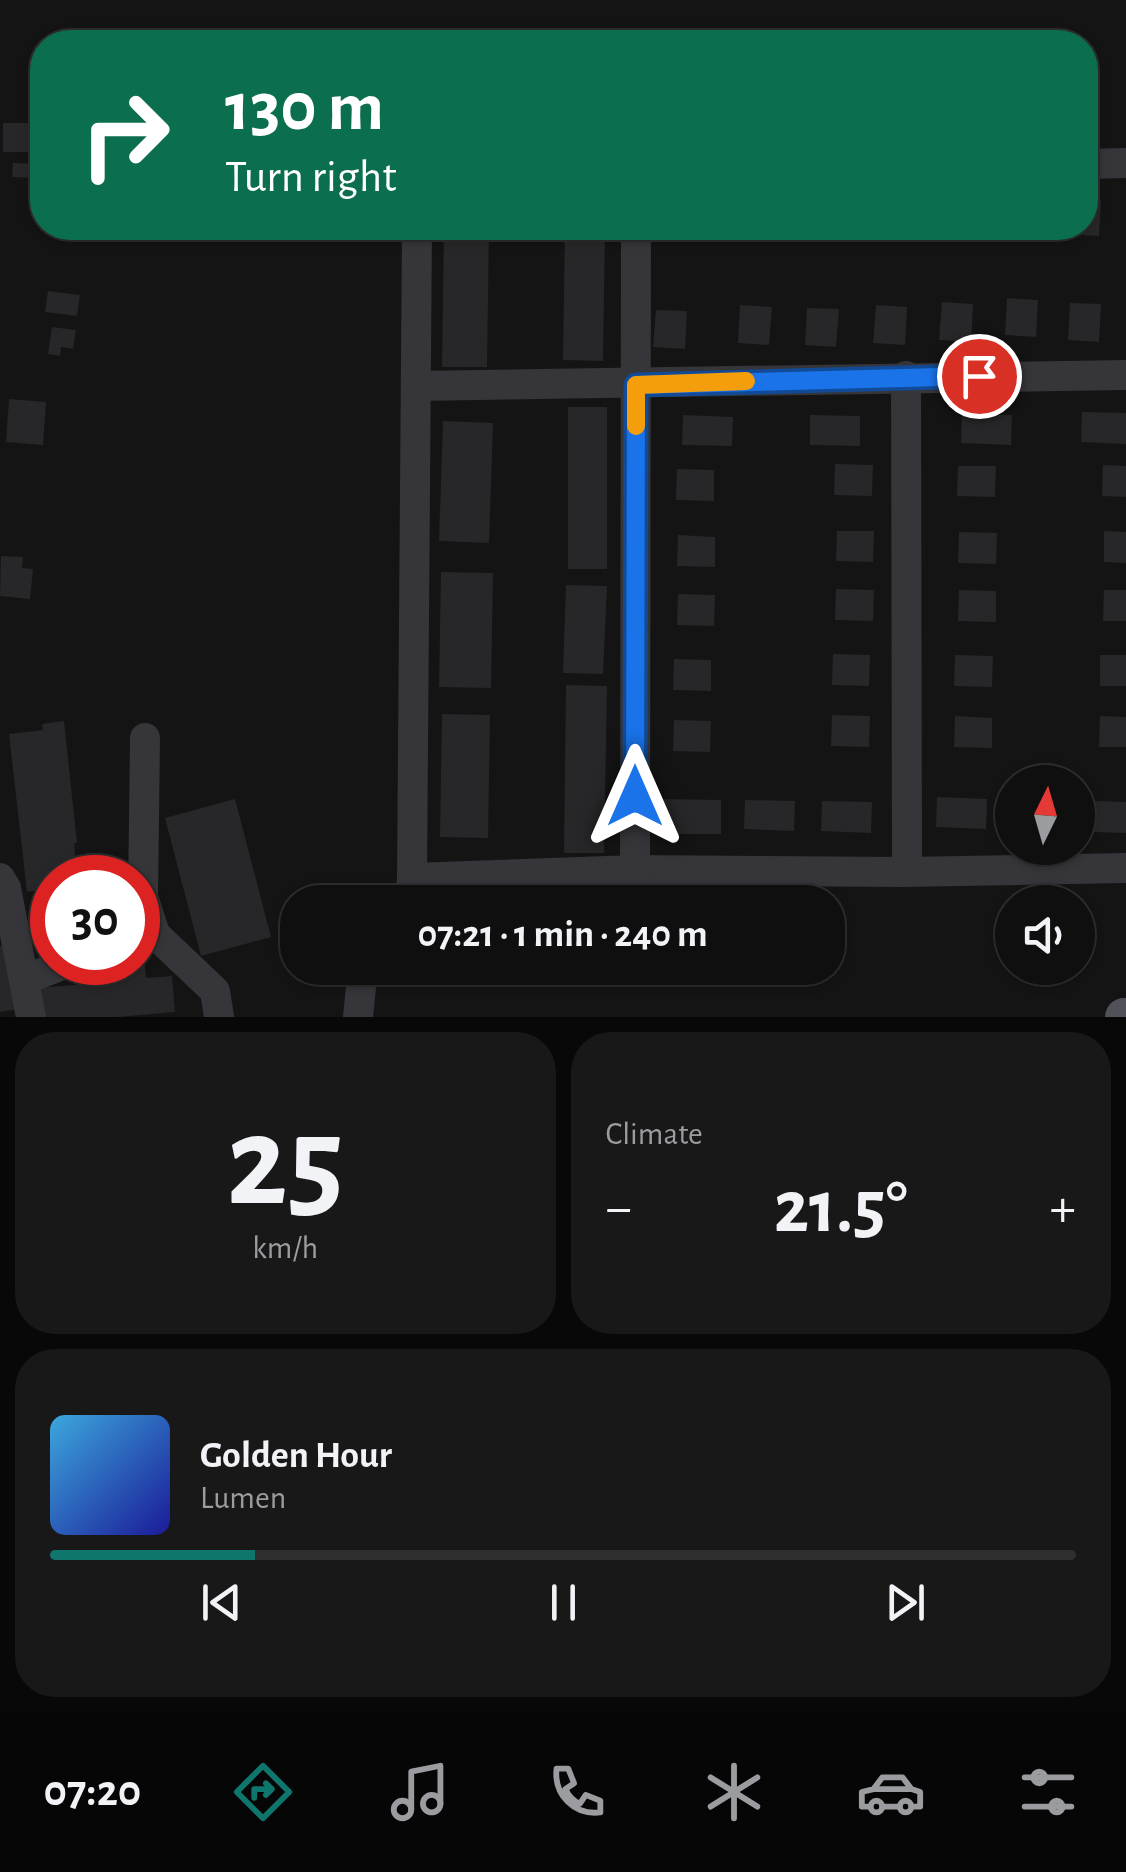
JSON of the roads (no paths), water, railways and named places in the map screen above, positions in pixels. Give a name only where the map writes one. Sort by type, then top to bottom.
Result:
[{"type":"street","points":[[1098,164],[1126,163]]},
{"type":"street","points":[[411,885],[418,240]]},
{"type":"street","points":[[635,870],[636,240]]},
{"type":"street","points":[[416,386],[1126,375]]},
{"type":"street","points":[[906,376],[907,872]]},
{"type":"street","points":[[143,855],[145,738]]},
{"type":"street","points":[[467,885],[635,870],[907,872],[1126,868]]},
{"type":"street","points":[[0,878],[6,888],[32,1017]]},
{"type":"street","points":[[160,946],[215,992],[219,1017]]},
{"type":"street","points":[[24,980],[30,978]]},
{"type":"street","points":[[358,1017],[362,985]]}]
